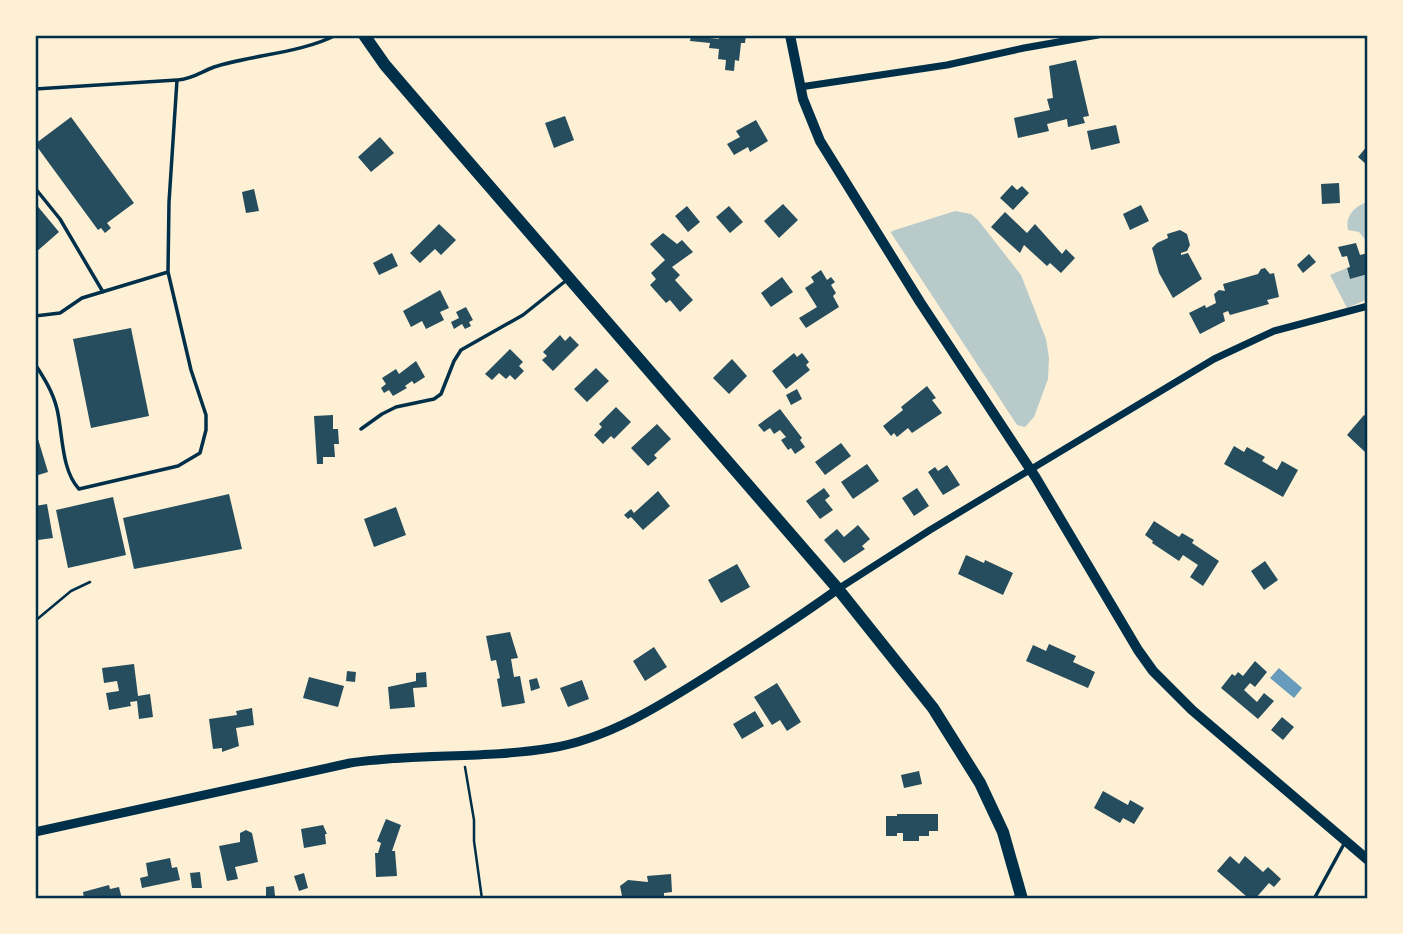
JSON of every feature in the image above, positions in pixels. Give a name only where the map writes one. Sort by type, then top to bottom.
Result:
[{"type":"highway","points":[[364,35],[385,65],[838,589],[933,708],[981,783],[1003,832],[1018,897]]},
{"type":"main road","points":[[790,35],[800,87],[816,131],[845,183],[1031,470],[1153,671],[1192,710],[1368,860]]},
{"type":"street","points":[[800,87],[947,65],[1098,35]]},
{"type":"street","points":[[35,832],[350,763],[403,757],[464,757],[554,748],[606,731],[644,713],[703,678],[838,589],[1177,379],[1238,346],[1274,331],[1368,306]]},
{"type":"lane","points":[[35,89],[190,79],[211,68],[337,35]]},
{"type":"lane","points":[[35,364],[47,382],[57,406],[70,480],[79,489],[178,466],[200,453],[206,430],[206,415],[191,370],[168,272],[169,202],[177,80]]},
{"type":"lane","points":[[35,188],[60,219],[103,292]]},
{"type":"lane","points":[[35,316],[60,313],[82,298],[168,272]]},
{"type":"lane","points":[[361,429],[396,407],[434,399],[441,394],[461,350],[523,315],[569,278]]},
{"type":"lane","points":[[1314,899],[1346,839]]},
{"type":"path","points":[[35,621],[71,591],[90,582]]},
{"type":"path","points":[[464,757],[482,899]]},
{"type":"shaded area","points":[[1368,202],[1368,243],[1359,232],[1348,230],[1347,225],[1352,212]]},
{"type":"shaded area","points":[[955,211],[971,214],[978,220],[1021,275],[1046,339],[1048,379],[1034,417],[1025,427],[1017,425],[891,233]]},
{"type":"shaded area","points":[[1347,268],[1350,279],[1368,274],[1368,299],[1347,308],[1330,275]]},
{"type":"water","points":[[1279,668],[1302,688],[1294,698],[1270,678]]},
{"type":"building","points":[[691,35],[709,35],[709,38],[719,39],[719,35],[746,35],[745,43],[741,43],[739,61],[735,60],[734,71],[725,70],[726,60],[718,59],[719,49],[709,48],[710,43],[690,41]]},
{"type":"building","points":[[1076,60],[1089,116],[1083,117],[1085,123],[1068,127],[1067,119],[1047,124],[1049,131],[1018,138],[1014,118],[1050,110],[1047,99],[1053,98],[1049,66]]},
{"type":"building","points":[[565,116],[574,140],[554,148],[545,123]]},
{"type":"building","points":[[71,117],[134,203],[107,223],[111,228],[105,233],[101,228],[98,230],[35,144]]},
{"type":"building","points":[[756,120],[768,141],[750,152],[748,147],[734,155],[727,144],[740,137],[736,131]]},
{"type":"building","points":[[1116,125],[1120,143],[1091,150],[1087,131]]},
{"type":"building","points":[[380,137],[394,153],[371,172],[358,157]]},
{"type":"building","points":[[1368,145],[1368,166],[1358,157]]},
{"type":"building","points":[[1339,183],[1340,203],[1322,204],[1321,184]]},
{"type":"building","points":[[1012,185],[1017,190],[1022,186],[1029,193],[1013,210],[1000,198]]},
{"type":"building","points":[[254,189],[259,211],[246,213],[242,192]]},
{"type":"building","points":[[35,203],[59,232],[35,253]]},
{"type":"building","points":[[783,204],[798,220],[779,238],[764,221]]},
{"type":"building","points":[[1141,205],[1149,221],[1130,230],[1123,214]]},
{"type":"building","points":[[687,206],[700,222],[688,232],[675,216]]},
{"type":"building","points":[[729,206],[743,222],[730,233],[716,217]]},
{"type":"building","points":[[1005,212],[1027,233],[1035,224],[1062,254],[1066,249],[1075,258],[1061,273],[1050,263],[1047,266],[1024,245],[1020,253],[991,227]]},
{"type":"building","points":[[439,224],[456,240],[441,255],[435,249],[420,263],[410,253]]},
{"type":"building","points":[[1180,230],[1187,234],[1190,245],[1181,255],[1188,253],[1202,279],[1173,298],[1159,273],[1152,248],[1168,238],[1167,234]]},
{"type":"building","points":[[663,233],[677,244],[682,240],[693,252],[672,267],[680,275],[675,280],[693,300],[680,312],[670,300],[666,303],[650,285],[656,279],[651,273],[665,260],[650,244]]},
{"type":"building","points":[[1356,243],[1360,255],[1368,253],[1368,274],[1350,279],[1347,256],[1342,257],[1338,247]]},
{"type":"building","points":[[392,253],[398,266],[379,275],[373,263]]},
{"type":"building","points":[[1309,254],[1316,262],[1303,273],[1297,265]]},
{"type":"building","points":[[1265,268],[1270,274],[1274,273],[1279,297],[1267,300],[1269,304],[1230,315],[1228,311],[1223,313],[1225,321],[1200,334],[1189,313],[1216,303],[1214,294],[1219,290],[1225,291],[1223,284],[1258,274]]},
{"type":"building","points":[[821,270],[827,280],[831,277],[835,282],[831,285],[839,307],[806,328],[799,318],[817,307],[805,288],[814,282],[811,277]]},
{"type":"building","points":[[782,277],[793,292],[771,307],[761,293]]},
{"type":"building","points":[[440,290],[449,308],[440,312],[444,320],[426,329],[422,321],[411,327],[403,311]]},
{"type":"building","points":[[466,307],[473,320],[469,322],[471,326],[465,329],[462,324],[454,329],[451,322],[459,318],[456,312]]},
{"type":"building","points":[[131,328],[149,416],[91,428],[73,339]]},
{"type":"building","points":[[560,335],[565,341],[570,336],[579,345],[553,371],[542,360],[547,356],[543,352]]},
{"type":"building","points":[[510,349],[523,362],[519,366],[524,371],[515,380],[510,375],[506,379],[499,373],[492,380],[485,374]]},
{"type":"building","points":[[794,353],[797,357],[802,353],[809,362],[806,365],[810,370],[786,389],[772,371]]},
{"type":"building","points":[[732,359],[747,376],[729,394],[713,378]]},
{"type":"building","points":[[416,361],[425,377],[414,384],[412,381],[405,386],[407,388],[393,396],[389,390],[384,393],[381,388],[386,384],[382,378],[396,369],[399,374]]},
{"type":"building","points":[[596,368],[609,381],[587,402],[574,389]]},
{"type":"building","points":[[927,386],[936,398],[932,400],[942,413],[912,433],[908,428],[897,437],[894,433],[891,436],[883,426]]},
{"type":"building","points":[[797,389],[802,399],[791,405],[786,395]]},
{"type":"building","points":[[616,407],[631,422],[614,439],[611,436],[603,444],[594,435],[602,427],[599,424]]},
{"type":"building","points":[[780,409],[802,438],[800,440],[805,447],[795,454],[791,448],[788,450],[781,440],[786,437],[780,430],[774,434],[770,428],[764,432],[758,425]]},
{"type":"building","points":[[333,415],[333,429],[338,429],[339,444],[334,444],[335,457],[323,457],[323,464],[317,464],[314,416]]},
{"type":"building","points":[[1364,415],[1368,418],[1368,449],[1365,452],[1347,435]]},
{"type":"building","points":[[657,424],[671,439],[654,455],[657,458],[648,466],[631,448]]},
{"type":"building","points":[[38,439],[48,472],[35,476],[35,440]]},
{"type":"building","points":[[841,443],[851,456],[825,475],[815,462]]},
{"type":"building","points":[[1234,446],[1244,452],[1247,447],[1265,457],[1262,461],[1277,470],[1282,461],[1298,470],[1283,497],[1224,464]]},
{"type":"building","points":[[867,464],[879,481],[853,499],[841,482]]},
{"type":"building","points":[[947,465],[960,485],[943,495],[928,472],[935,467],[938,471]]},
{"type":"building","points":[[824,488],[830,496],[825,500],[833,510],[820,519],[806,501]]},
{"type":"building","points":[[917,488],[929,506],[914,516],[902,498]]},
{"type":"building","points":[[658,491],[670,506],[643,530],[631,517],[628,519],[624,515],[631,509],[634,513]]},
{"type":"building","points":[[229,494],[242,549],[134,569],[123,518]]},
{"type":"building","points":[[113,497],[126,555],[68,568],[56,510]]},
{"type":"building","points":[[47,504],[53,538],[38,540],[35,506]]},
{"type":"building","points":[[396,507],[406,535],[374,547],[364,519]]},
{"type":"building","points":[[1154,521],[1179,537],[1182,533],[1194,540],[1192,543],[1219,561],[1203,586],[1190,577],[1198,565],[1183,555],[1179,561],[1152,543],[1145,535]]},
{"type":"building","points":[[858,525],[870,539],[862,546],[865,549],[844,563],[824,540],[837,529],[844,537]]},
{"type":"building","points":[[966,555],[984,563],[985,560],[1013,573],[1003,595],[958,574]]},
{"type":"building","points":[[1265,561],[1278,580],[1264,590],[1251,571]]},
{"type":"building","points":[[737,564],[750,587],[721,603],[708,580]]},
{"type":"building","points":[[510,632],[518,658],[511,659],[514,677],[520,676],[525,703],[502,707],[496,660],[491,661],[486,636]]},
{"type":"building","points":[[1049,644],[1076,656],[1073,662],[1095,672],[1088,688],[1026,661],[1033,645],[1046,651]]},
{"type":"building","points":[[654,647],[667,667],[645,681],[633,661]]},
{"type":"building","points":[[1255,661],[1267,672],[1255,687],[1250,683],[1244,690],[1257,702],[1264,693],[1274,701],[1258,719],[1221,688],[1232,674],[1235,676],[1238,672],[1243,676]]},
{"type":"building","points":[[134,664],[138,696],[150,694],[153,717],[139,719],[137,701],[130,702],[131,706],[109,710],[106,693],[119,691],[117,681],[104,683],[102,668]]},
{"type":"building","points":[[347,671],[356,672],[355,682],[346,681]]},
{"type":"building","points":[[426,672],[427,687],[413,688],[415,707],[390,709],[388,687],[416,681],[416,673]]},
{"type":"building","points":[[309,677],[344,686],[338,707],[303,698]]},
{"type":"building","points":[[537,678],[540,688],[531,691],[529,680]]},
{"type":"building","points":[[582,680],[589,699],[568,707],[560,688]]},
{"type":"building","points":[[777,683],[801,722],[787,731],[780,720],[772,725],[754,697]]},
{"type":"building","points":[[252,708],[254,725],[236,728],[239,746],[222,752],[222,748],[213,749],[209,719],[237,715],[236,711]]},
{"type":"building","points":[[755,711],[764,726],[742,739],[733,724]]},
{"type":"building","points":[[1282,717],[1294,727],[1283,740],[1271,730]]},
{"type":"building","points":[[919,771],[922,784],[904,788],[901,775]]},
{"type":"building","points":[[1103,791],[1128,805],[1130,800],[1144,808],[1134,824],[1123,818],[1120,823],[1094,808]]},
{"type":"building","points":[[938,814],[938,831],[929,831],[929,836],[919,836],[919,841],[903,841],[903,833],[886,836],[886,816]]},
{"type":"building","points":[[386,819],[401,825],[392,851],[395,851],[397,876],[376,877],[375,853],[378,853],[381,843],[377,841]]},
{"type":"building","points":[[323,825],[327,834],[326,844],[304,848],[301,829]]},
{"type":"building","points":[[246,830],[252,833],[258,862],[235,867],[238,879],[227,881],[219,846],[240,842],[240,833]]},
{"type":"building","points":[[1230,856],[1239,864],[1245,856],[1263,872],[1268,867],[1281,879],[1274,887],[1269,883],[1255,899],[1244,899],[1246,896],[1217,871]]},
{"type":"building","points":[[170,858],[172,868],[177,867],[180,880],[142,888],[140,878],[148,876],[146,863]]},
{"type":"building","points":[[200,872],[202,888],[192,888],[190,873]]},
{"type":"building","points":[[304,873],[308,888],[299,891],[294,876]]},
{"type":"building","points":[[671,874],[672,892],[664,893],[664,899],[624,899],[622,896],[620,886],[628,880],[648,882],[647,876]]},
{"type":"building","points":[[109,885],[110,889],[119,887],[122,899],[84,899],[83,892]]},
{"type":"building","points":[[274,886],[275,896],[266,897],[266,887]]}]
